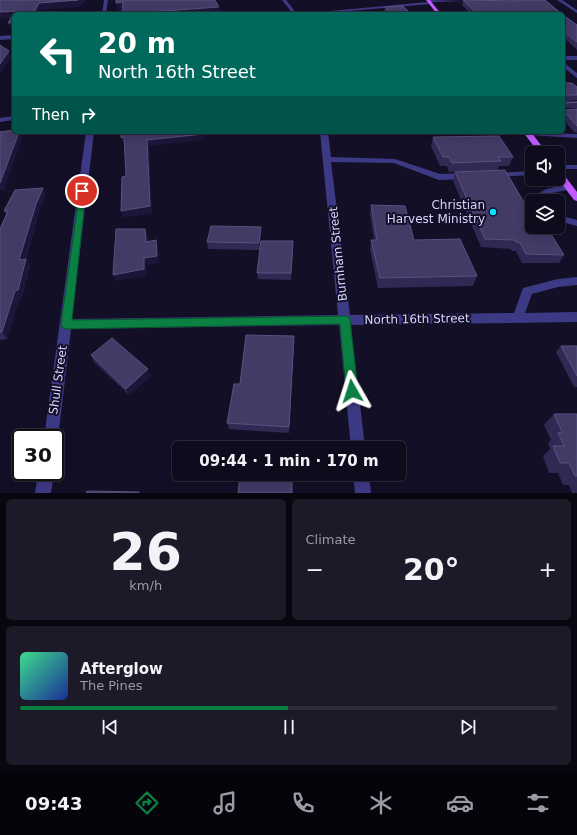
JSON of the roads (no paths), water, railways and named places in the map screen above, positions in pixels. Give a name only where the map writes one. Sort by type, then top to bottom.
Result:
[{"type":"main road","points":[[429,1],[437,12]]},
{"type":"main road","points":[[528,134],[537,146]]},
{"type":"main road","points":[[565,183],[577,198]]},
{"type":"street","points":[[104,12],[106,0]]},
{"type":"street","points":[[284,0],[293,12]]},
{"type":"street","points":[[559,0],[577,12]]},
{"type":"street","points":[[326,12],[429,1],[466,1]]},
{"type":"street","points":[[0,38],[12,37]]},
{"type":"street","points":[[565,58],[577,58]]},
{"type":"street","points":[[565,66],[577,76]]},
{"type":"street","points":[[0,120],[12,118]]},
{"type":"street","name":"Shull Street","points":[[52,429],[90,134]]},
{"type":"street","name":"Burnham Street","points":[[324,134],[357,441]]},
{"type":"street","points":[[544,134],[577,136]]},
{"type":"street","points":[[327,159],[396,161],[439,177],[525,173]]},
{"type":"street","points":[[565,167],[577,167]]},
{"type":"street","points":[[543,194],[549,191],[569,188]]},
{"type":"street","points":[[565,220],[577,223]]},
{"type":"street","points":[[518,317],[527,291],[558,283],[577,282]]},
{"type":"street","name":"North 16th Street","points":[[66,324],[577,317]]},
{"type":"street","points":[[44,493],[45,481]]},
{"type":"street","points":[[362,481],[363,493]]},
{"type":"place","name":"Christian Harvest Ministry","points":[[493,212]]}]
